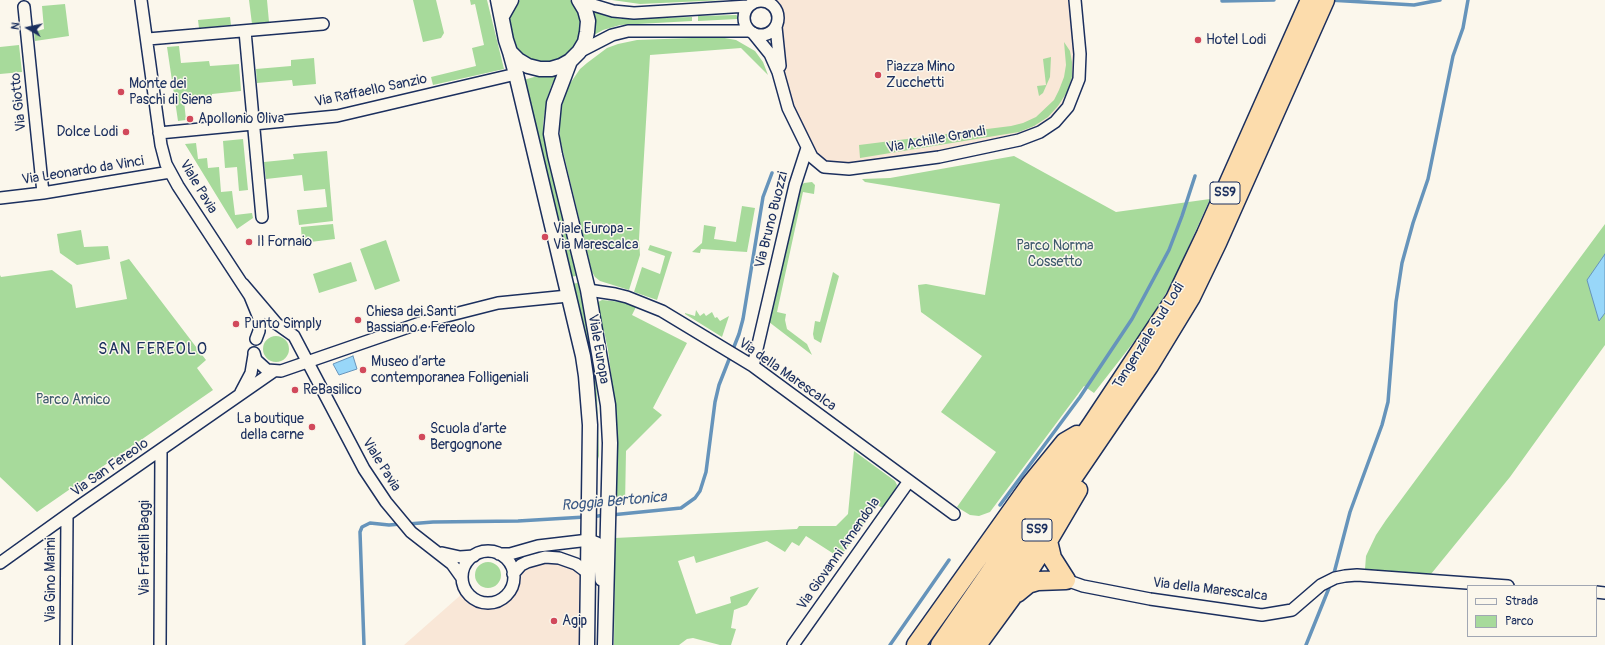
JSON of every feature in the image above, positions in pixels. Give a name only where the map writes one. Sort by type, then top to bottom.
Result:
[{"type":"highway","name":"Tangenziale Sud Lodi","points":[[1310,0],[1316,11]]},
{"type":"highway","name":"Tangenziale Sud Lodi","points":[[959,645],[1116,416],[1162,346],[1194,290],[1220,236],[1316,11]]},
{"type":"highway","name":"Tangenziale Sud Lodi","points":[[940,645],[1092,424],[1175,299],[1316,11]]},
{"type":"highway","points":[[977,645],[1012,597],[1048,541],[1086,475],[1116,416]]},
{"type":"highway","points":[[916,645],[1030,485],[1065,442],[1092,424]]},
{"type":"highway","points":[[1048,541],[1052,558],[1066,580]]},
{"type":"highway","points":[[1012,597],[1028,584],[1038,581],[1066,580]]},
{"type":"street","name":"Viale Pavia","points":[[141,0],[148,40],[159,133],[164,156],[170,172],[250,296],[259,318],[259,331],[256,339]]},
{"type":"street","name":"Viale Europa","points":[[498,0],[506,40],[516,74],[583,356],[586,376],[590,424],[587,645]]},
{"type":"street","points":[[502,16],[511,0]]},
{"type":"street","points":[[580,0],[613,11],[634,13],[763,1],[772,2],[778,14],[776,27],[782,85]]},
{"type":"street","name":"Viale Europa","points":[[580,0],[588,21],[585,42],[575,56],[554,103],[552,134],[557,163],[588,290],[608,405],[610,443],[605,645]]},
{"type":"street","name":"Via Achille Grandi","points":[[807,148],[812,157],[824,167],[849,169],[939,157],[1019,140],[1040,132],[1055,122],[1068,107],[1079,79],[1080,54],[1075,0]]},
{"type":"street","points":[[754,2],[744,12],[746,26],[770,54],[782,85],[788,108],[807,148]]},
{"type":"street","name":"Via Giotto","points":[[24,7],[44,193]]},
{"type":"street","points":[[148,40],[323,24]]},
{"type":"street","points":[[516,74],[540,69],[551,69],[561,66],[575,56],[612,35],[628,31],[751,32],[759,35],[766,34],[776,27]]},
{"type":"street","points":[[245,31],[262,218]]},
{"type":"street","points":[[510,52],[523,63],[540,69]]},
{"type":"street","name":"Via Raffaello Sanzio","points":[[159,133],[337,116],[516,74]]},
{"type":"street","name":"Via Bruno Buozzi","points":[[753,366],[795,185],[807,148]]},
{"type":"street","name":"Via Leonardo da Vinci","points":[[0,198],[44,193],[170,172]]},
{"type":"street","name":"Viale Pavia","points":[[243,284],[282,328],[294,336],[320,389],[364,469],[400,519],[411,532],[452,564],[462,578]]},
{"type":"street","name":"Via della Marescalca","points":[[588,290],[615,294],[638,301],[662,312],[753,366],[954,514]]},
{"type":"street","points":[[307,362],[423,322],[498,303],[568,296]]},
{"type":"street","points":[[256,339],[267,329],[274,327],[282,328]]},
{"type":"street","name":"Via San Fereolo","points":[[237,398],[251,373],[254,361],[254,346],[256,339]]},
{"type":"street","points":[[289,368],[296,357],[298,350],[297,343]]},
{"type":"street","points":[[254,353],[256,360],[261,366],[267,370],[274,371]]},
{"type":"street","name":"Via San Fereolo","points":[[0,564],[66,516],[274,371],[281,371],[307,362]]},
{"type":"street","name":"Viale Pavia","points":[[289,368],[296,367],[305,372],[320,389]]},
{"type":"street","name":"Via Fratelli Baggi","points":[[160,645],[161,451]]},
{"type":"street","name":"Via Giovanni Amendola","points":[[793,645],[909,481]]},
{"type":"street","name":"Via Gino Marini","points":[[66,516],[66,645]]},
{"type":"street","points":[[499,554],[506,559],[511,566],[513,583],[505,597],[498,601],[490,603],[479,602],[469,595],[463,584],[462,578],[465,565],[474,556],[482,552],[510,554],[538,546],[589,540]]},
{"type":"street","name":"Viale Europa","points":[[589,540],[597,543],[599,547],[605,645]]},
{"type":"street","name":"Viale Pavia","points":[[430,547],[453,556],[474,556]]},
{"type":"street","points":[[513,574],[521,565],[545,557],[559,558],[576,564],[588,573]]},
{"type":"street","name":"Via della Marescalca","points":[[1066,580],[1083,586],[1150,599],[1262,615],[1292,610],[1331,579],[1357,575],[1494,585]]},
{"type":"shaded area","points":[[774,0],[1073,0],[1078,79],[1054,121],[1019,138],[851,167],[821,163],[784,88],[777,27],[780,21],[779,13]]},
{"type":"shaded area","points":[[546,558],[583,570],[585,645],[404,645],[463,593],[475,603],[488,606],[497,605],[509,596],[514,586],[515,575],[518,570]]},
{"type":"green space","points":[[249,0],[267,0],[269,22],[252,24]]},
{"type":"green space","points":[[413,0],[436,0],[444,33],[441,38],[423,42]]},
{"type":"green space","points":[[470,0],[487,0],[504,69],[433,85],[431,77],[476,66],[472,48],[484,45],[475,4],[471,5]]},
{"type":"green space","points":[[520,0],[570,0],[575,6],[579,15],[581,25],[580,35],[570,52],[562,58],[542,62],[532,60],[522,54],[515,47],[509,26],[510,16]]},
{"type":"green space","points":[[612,0],[724,0],[640,4]]},
{"type":"green space","points":[[65,4],[69,36],[35,41],[34,32],[44,29],[42,6]]},
{"type":"green space","points":[[591,10],[606,16],[621,19],[692,17],[692,21],[620,25],[603,30],[594,35],[592,34]]},
{"type":"green space","points":[[698,16],[738,16],[737,19],[698,21]]},
{"type":"green space","points":[[230,17],[231,25],[199,28],[198,20]]},
{"type":"green space","points":[[719,37],[736,40],[755,51],[763,62],[768,75],[741,48],[650,55],[639,239],[640,255],[629,290],[600,281],[592,272],[560,139],[560,111],[569,85],[580,69],[587,63],[607,48],[618,44],[637,40]]},
{"type":"green space","points":[[1064,42],[1070,51],[1072,62],[1072,77],[1067,92],[1058,106],[1048,117],[1034,126],[1019,132],[860,158],[859,145],[1011,126],[1023,123],[1036,117],[1054,100],[1064,77],[1066,65]]},
{"type":"green space","points":[[19,45],[22,72],[0,74],[0,47]]},
{"type":"green space","points":[[179,46],[181,63],[209,61],[210,66],[239,64],[241,91],[212,94],[212,99],[184,101],[186,120],[178,121],[167,47]]},
{"type":"green space","points":[[1051,57],[1050,77],[1043,93],[1039,96],[1037,86],[1046,85],[1043,59]]},
{"type":"green space","points":[[314,58],[316,84],[293,86],[292,80],[257,83],[256,69],[291,66],[291,60]]},
{"type":"green space","points":[[557,71],[559,72],[552,84],[547,98],[543,124],[546,150],[577,276],[568,277],[523,80]]},
{"type":"green space","points":[[243,139],[248,190],[239,191],[237,167],[225,168],[223,141]]},
{"type":"green space","points":[[196,143],[198,159],[207,158],[208,168],[219,167],[221,192],[232,191],[235,215],[252,213],[253,218],[237,229],[185,144]]},
{"type":"green space","points":[[327,151],[333,221],[299,225],[297,210],[327,207],[325,189],[304,191],[302,175],[266,179],[264,162],[294,159],[293,154]]},
{"type":"green space","name":"Parco Norma Cossetto","points":[[1014,156],[1116,212],[1210,199],[1174,279],[1140,334],[1094,393],[1084,386],[990,512],[979,516],[970,515],[957,507],[996,452],[941,412],[982,356],[921,312],[918,285],[926,284],[985,295],[1000,204],[865,182],[862,179],[890,178]]},
{"type":"green space","points":[[812,182],[815,185],[814,194],[803,192],[777,312],[786,314],[785,320],[787,329],[807,344],[812,355],[769,322],[800,186],[804,183]]},
{"type":"green space","points":[[742,206],[755,208],[747,252],[701,249],[700,253],[692,252],[702,243],[704,225],[716,227],[714,239],[736,242]]},
{"type":"green space","points":[[333,224],[335,239],[302,243],[301,227]]},
{"type":"green space","points":[[1605,224],[1605,345],[1510,477],[1431,574],[1365,569],[1366,556],[1376,535],[1386,520]]},
{"type":"green space","points":[[81,230],[84,247],[108,246],[110,259],[77,265],[60,253],[57,234]]},
{"type":"green space","points":[[386,240],[400,281],[375,290],[360,249]]},
{"type":"green space","points":[[650,245],[672,252],[657,300],[634,292],[642,267],[660,274],[665,256],[648,250]]},
{"type":"green space","name":"Parco Amico","points":[[129,259],[206,360],[197,368],[213,390],[37,512],[0,477],[0,275],[1,277],[52,270],[72,285],[76,308],[127,299],[120,262]]},
{"type":"green space","points":[[351,262],[357,281],[319,293],[313,274]]},
{"type":"green space","points":[[833,272],[839,276],[821,343],[814,339],[813,334],[815,321],[820,322]]},
{"type":"green space","points":[[578,283],[594,363],[597,394],[599,456],[596,465],[570,284]]},
{"type":"green space","points":[[602,300],[622,302],[636,307],[632,315],[687,343],[653,408],[662,415],[626,451],[625,505],[615,507],[615,418],[613,390],[608,350],[604,331],[599,326],[596,307],[598,302]]},
{"type":"green space","points":[[696,310],[700,316],[704,313],[706,316],[712,312],[715,318],[717,317],[720,321],[729,316],[722,337],[685,314],[695,316]]},
{"type":"green space","points":[[276,336],[286,339],[289,349],[286,359],[276,362],[266,359],[263,349],[266,339]]},
{"type":"green space","points":[[854,451],[895,481],[897,485],[883,508],[877,505],[841,556],[836,552],[834,554],[806,536],[799,546],[792,542],[785,552],[767,541],[696,563],[694,556],[678,561],[696,614],[731,603],[730,597],[759,587],[747,605],[734,610],[731,628],[736,629],[731,645],[720,645],[693,638],[687,639],[679,645],[614,645],[615,538],[797,529],[799,526],[836,526],[848,514]]},
{"type":"green space","points":[[488,562],[497,566],[501,575],[497,584],[488,588],[479,584],[475,575],[479,566]]},
{"type":"water","points":[[1605,254],[1605,313],[1599,321],[1587,280]]},
{"type":"water","points":[[353,356],[357,369],[339,375],[333,364]]},
{"type":"waterway","name":"Roggia Bertonica","points":[[1222,1],[1274,0]]},
{"type":"waterway","name":"Roggia Bertonica","points":[[1329,0],[1414,5],[1440,0]]},
{"type":"waterway","points":[[1333,577],[1350,512],[1382,425],[1388,402],[1396,302],[1402,263],[1413,223],[1428,179],[1453,56],[1463,28],[1468,0]]},
{"type":"waterway","name":"Roggia Bertonica","points":[[611,515],[681,508],[695,498],[700,491],[706,472],[715,402],[719,385],[739,334],[743,319],[763,197],[772,173]]},
{"type":"waterway","points":[[1000,505],[1080,397],[1132,319],[1169,250],[1195,176]]},
{"type":"waterway","name":"Roggia Bertonica","points":[[591,517],[605,515]]},
{"type":"waterway","name":"Roggia Bertonica","points":[[408,524],[433,522],[518,521],[585,517]]},
{"type":"waterway","name":"Roggia Bertonica","points":[[364,645],[360,532],[362,527],[370,523],[389,525],[401,524]]},
{"type":"waterway","points":[[890,645],[949,560]]},
{"type":"waterway","points":[[1306,645],[1331,583]]},
{"type":"place","name":"Hotel Lodi","points":[[1198,40]]},
{"type":"place","name":"Piazza Mino Zucchetti","points":[[878,75]]},
{"type":"place","name":"Monte dei Paschi di Siena","points":[[121,92]]},
{"type":"place","name":"Apollonio Oliva","points":[[190,119]]},
{"type":"place","name":"Dolce Lodi","points":[[126,132]]},
{"type":"place","name":"Viale Europa - Via Marescalca","points":[[545,237]]},
{"type":"place","name":"Il Fornaio","points":[[249,242]]},
{"type":"place","name":"Chiesa dei Santi Bassiano e Fereolo","points":[[358,320]]},
{"type":"place","name":"Punto Simply","points":[[236,324]]},
{"type":"place","name":"Museo d’arte contemporanea Folligeniali","points":[[363,370]]},
{"type":"place","name":"ReBasilico","points":[[295,390]]},
{"type":"place","name":"La boutique della carne","points":[[312,427]]},
{"type":"place","name":"Scuola d’arte Bergognone","points":[[422,437]]},
{"type":"place","name":"Agip","points":[[554,621]]},
{"type":"district","name":"SAN FEREOLO","points":[[153,350]]}]
